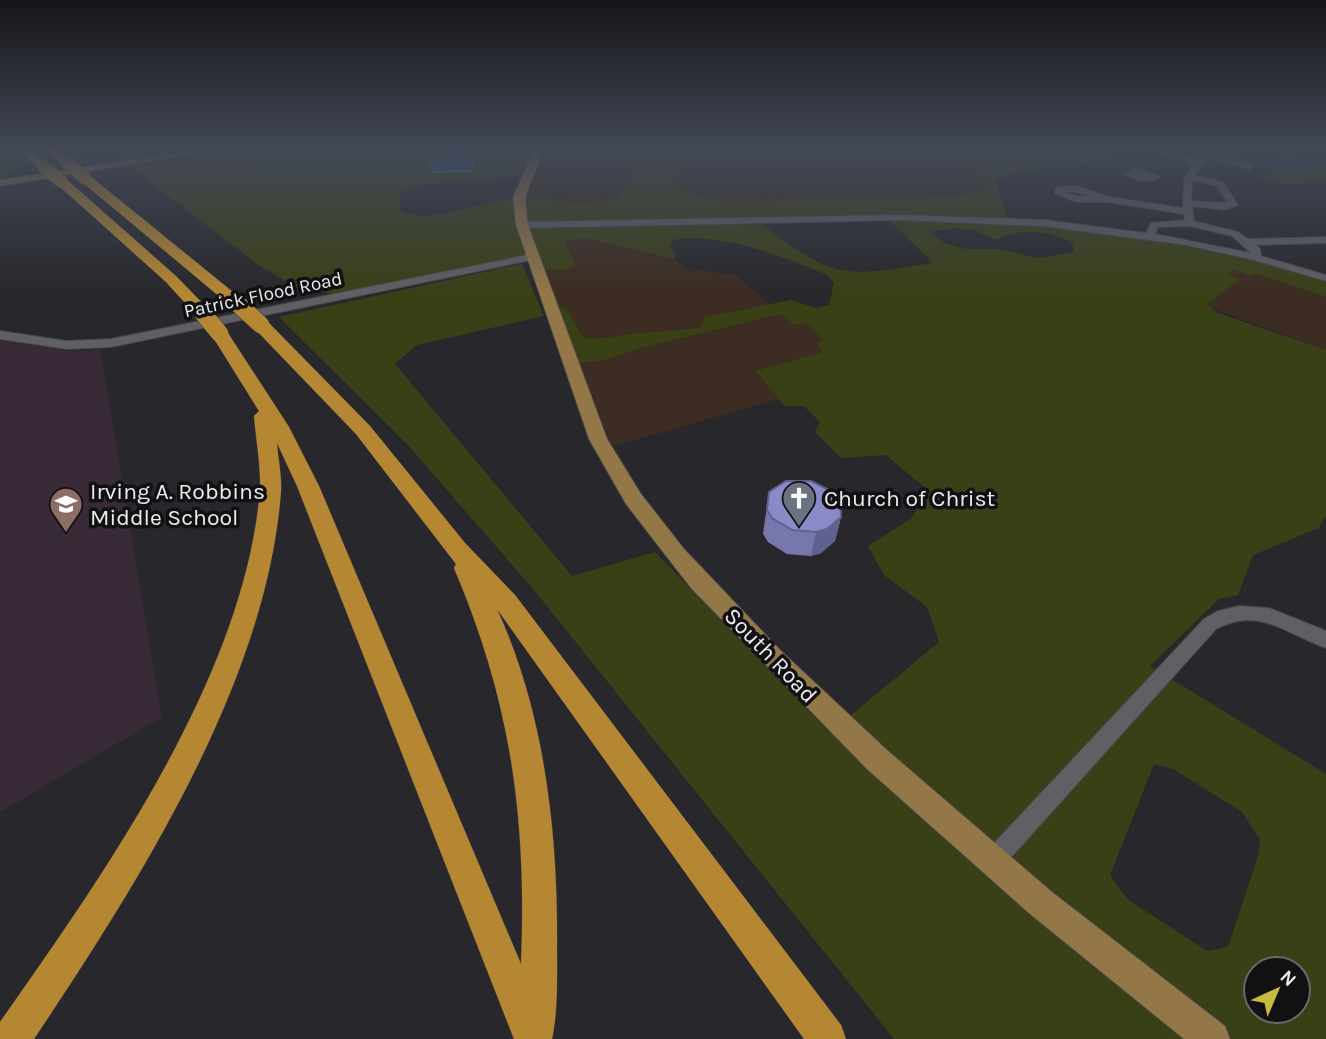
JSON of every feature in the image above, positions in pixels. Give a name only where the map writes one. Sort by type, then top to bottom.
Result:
[{"type":"highway","points":[[80,197],[171,279],[202,312],[220,334],[279,427],[308,485],[533,1039]]},
{"type":"highway","points":[[109,197],[261,325],[363,430],[457,550],[506,601],[827,1039]]},
{"type":"highway","points":[[11,1039],[99,908],[149,825],[198,730],[231,653],[254,579],[271,489],[271,448],[259,396]]},
{"type":"highway","points":[[457,550],[495,630],[526,739],[539,857],[538,982],[533,1039]]},
{"type":"main road","name":"South Road","points":[[519,197],[522,225],[532,257],[598,439],[611,465],[650,523],[715,598],[811,697],[918,799],[991,863],[1212,1039]]},
{"type":"street","points":[[1186,197],[1190,223]]},
{"type":"street","points":[[1108,200],[1187,207],[1224,207],[1233,203],[1229,197]]},
{"type":"street","points":[[522,225],[895,216],[1055,224],[1150,234],[1256,256],[1326,278]]},
{"type":"street","points":[[1150,234],[1154,225],[1190,223],[1221,230],[1249,242],[1321,240],[1326,247]]},
{"type":"street","points":[[1249,242],[1255,249],[1256,256]]},
{"type":"street","name":"Patrick Flood Road","points":[[0,335],[67,345],[111,343],[532,257]]},
{"type":"street","points":[[991,863],[1216,620],[1237,612],[1257,613],[1276,617],[1326,640]]},
{"type":"shaded area","points":[[519,197],[616,197],[589,201]]},
{"type":"shaded area","points":[[706,197],[927,197],[724,201]]},
{"type":"shaded area","points":[[585,238],[674,259],[686,268],[736,275],[769,304],[706,317],[700,328],[598,340],[582,337],[566,307],[551,309],[537,270],[566,270],[576,265],[564,242]]},
{"type":"shaded area","points":[[1233,270],[1251,276],[1253,273],[1326,297],[1326,350],[1208,307],[1209,303],[1239,279],[1227,274]]},
{"type":"shaded area","points":[[782,314],[806,323],[823,340],[824,352],[755,371],[779,399],[603,449],[571,364],[607,360],[640,348]]},
{"type":"shaded area","name":"Irving A. Robbins Middle School","points":[[0,340],[74,352],[100,349],[162,717],[0,812]]},
{"type":"green space","points":[[170,197],[400,197],[400,211],[412,215],[427,215],[521,198],[590,202],[615,197],[706,197],[724,201],[1001,197],[1008,221],[1154,234],[1232,251],[1326,278],[1326,297],[1254,273],[1251,276],[1233,270],[1228,274],[1240,279],[1208,306],[1218,313],[1326,350],[1326,516],[1319,528],[1253,555],[1238,595],[1219,599],[1150,666],[1326,774],[1326,1039],[1212,1039],[839,725],[939,642],[927,607],[884,575],[868,546],[912,518],[928,490],[886,455],[841,458],[815,432],[820,422],[804,406],[785,406],[755,371],[823,352],[816,343],[823,340],[806,323],[794,325],[782,314],[640,348],[607,360],[571,364],[551,309],[566,307],[582,337],[589,338],[700,328],[705,317],[791,300],[816,308],[829,305],[834,283],[827,275],[731,242],[691,238],[673,240],[670,246],[676,256],[674,259],[585,238],[564,242],[576,265],[566,270],[537,270],[532,257],[342,295],[299,289],[260,266]],"holes":[[[885,216],[933,263],[881,271],[842,270],[810,258],[755,220]],[[955,228],[974,230],[995,240],[1024,232],[1053,235],[1072,242],[1074,252],[1038,258],[998,249],[966,249],[946,244],[929,232]],[[1154,764],[1173,769],[1242,812],[1260,840],[1258,856],[1228,947],[1207,951],[1127,899],[1110,875]]]},
{"type":"green space","points":[[522,264],[544,316],[417,345],[395,364],[572,576],[655,552],[818,721],[996,885],[1186,1039],[894,1039],[534,590],[407,444],[279,317]]},
{"type":"building","points":[[786,481],[811,481],[833,492],[840,500],[841,517],[827,529],[816,532],[792,530],[772,518],[767,510],[769,492]]},
{"type":"place","name":"Church of Christ","points":[[799,528]]},
{"type":"place","name":"Irving A. Robbins Middle School","points":[[66,534]]}]
